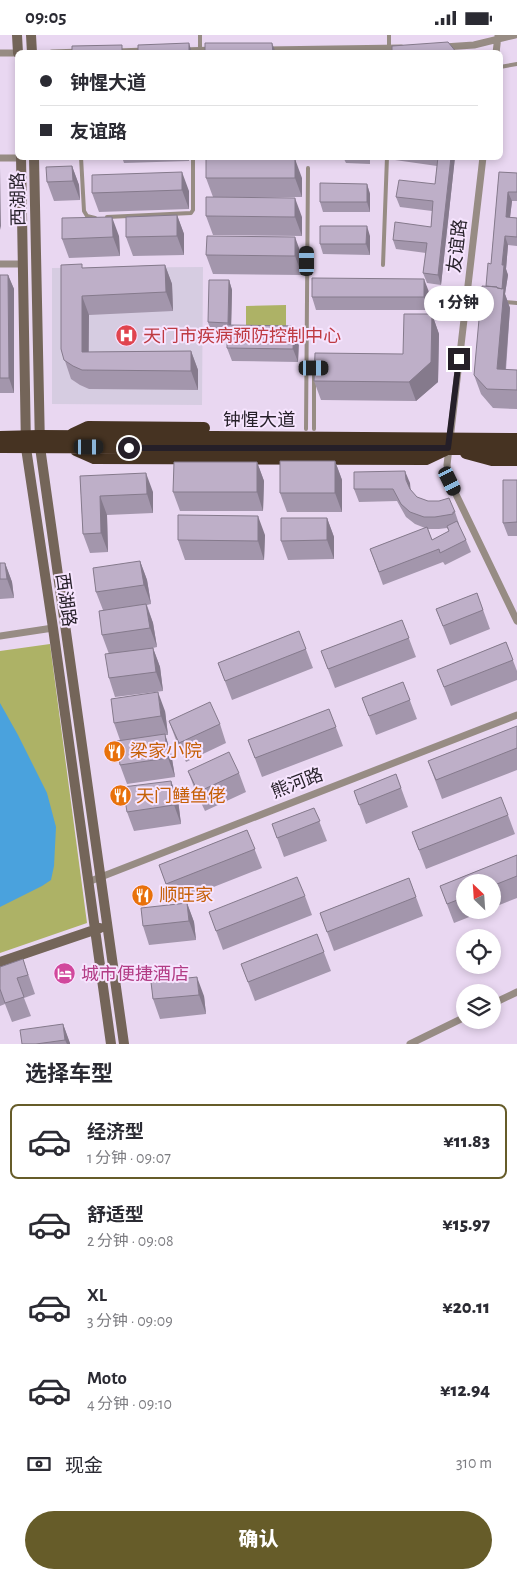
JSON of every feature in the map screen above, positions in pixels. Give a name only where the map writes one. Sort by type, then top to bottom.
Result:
[{"type":"highway","points":[[517,430],[449,443],[426,459],[94,458],[68,442],[88,427],[427,431],[449,443],[492,460],[517,460]]},
{"type":"highway","points":[[0,432],[11,443]]},
{"type":"highway","name":"钟惺大道","points":[[11,443],[449,443],[517,439]]},
{"type":"highway","name":"钟惺大道","points":[[449,443],[517,449]]},
{"type":"main road","points":[[17,35],[18,50]]},
{"type":"main road","points":[[31,35],[32,50]]},
{"type":"main road","name":"西湖路","points":[[21,160],[23,264],[11,443],[53,628],[110,1044]]},
{"type":"main road","name":"西湖路","points":[[34,160],[40,442],[124,1044]]},
{"type":"main road","points":[[0,961],[108,925]]},
{"type":"street","points":[[434,47],[474,45],[497,37],[515,35]]},
{"type":"street","points":[[496,50],[497,37]]},
{"type":"street","points":[[260,50],[389,50],[407,48]]},
{"type":"street","points":[[0,53],[15,53]]},
{"type":"street","points":[[0,158],[15,158]]},
{"type":"street","name":"友谊路","points":[[483,160],[448,465],[450,481],[517,621]]},
{"type":"street","points":[[0,264],[23,264]]},
{"type":"street","points":[[0,636],[53,628]]},
{"type":"street","name":"熊河路","points":[[88,882],[517,715]]},
{"type":"street","points":[[501,1000],[517,992]]},
{"type":"street","points":[[410,1044],[456,1021]]},
{"type":"lane","points":[[200,35],[200,50]]},
{"type":"lane","points":[[389,35],[389,50]]},
{"type":"lane","points":[[503,66],[517,64]]},
{"type":"lane","points":[[81,160],[84,211],[87,216],[92,218],[191,213],[194,210],[193,160]]},
{"type":"lane","points":[[383,265],[387,160]]},
{"type":"lane","points":[[308,168],[310,429]]},
{"type":"lane","points":[[466,300],[491,301]]},
{"type":"lane","points":[[500,302],[517,303]]},
{"type":"lane","points":[[310,429],[314,368],[323,368]]},
{"type":"shaded area","name":"天门市疾病预防控制中心","points":[[203,267],[202,405],[52,404],[52,268]]},
{"type":"green space","points":[[286,305],[286,328],[246,329],[246,306]]},
{"type":"green space","points":[[50,644],[87,923],[0,953],[0,651]]},
{"type":"water","points":[[0,703],[47,793],[56,827],[54,866],[51,880],[0,907]]},
{"type":"building","points":[[448,42],[455,50],[392,50],[392,46]]},
{"type":"building","points":[[189,43],[189,50],[138,50],[138,45]]},
{"type":"building","points":[[205,43],[272,43],[273,50],[205,50]]},
{"type":"building","points":[[122,45],[122,50],[72,50],[72,46]]},
{"type":"building","points":[[206,160],[295,160],[295,178],[206,178]]},
{"type":"building","points":[[438,160],[451,160],[438,275],[423,273],[427,243],[393,240],[395,222],[431,227],[433,201],[396,197],[399,180],[435,184]]},
{"type":"building","points":[[72,166],[73,181],[47,182],[46,167]]},
{"type":"building","points":[[182,172],[182,190],[92,193],[92,175]]},
{"type":"building","points":[[499,172],[517,173],[517,192],[508,192],[506,217],[517,218],[517,237],[505,236],[502,289],[486,286],[488,263],[491,264]]},
{"type":"building","points":[[320,183],[367,184],[367,202],[320,202]]},
{"type":"building","points":[[206,197],[295,198],[295,217],[206,216]]},
{"type":"building","points":[[177,215],[177,236],[126,237],[126,217]]},
{"type":"building","points":[[112,217],[113,237],[62,239],[62,218]]},
{"type":"building","points":[[320,226],[367,226],[366,244],[320,244]]},
{"type":"building","points":[[207,236],[295,237],[295,256],[206,255]]},
{"type":"building","points":[[82,264],[82,268],[165,265],[166,292],[82,296],[82,352],[191,351],[191,371],[82,370],[64,360],[61,349],[61,265]]},
{"type":"building","points":[[0,275],[8,275],[9,378],[0,378]]},
{"type":"building","points":[[312,278],[424,279],[424,297],[312,297]]},
{"type":"building","points":[[209,280],[229,280],[228,323],[208,322]]},
{"type":"building","points":[[482,286],[504,289],[497,369],[517,370],[517,390],[487,389],[474,375]]},
{"type":"building","points":[[404,314],[432,314],[431,362],[409,382],[314,381],[315,353],[403,354]]},
{"type":"building","points":[[227,325],[294,326],[293,349],[227,348]]},
{"type":"building","points":[[280,461],[335,461],[335,493],[280,493]]},
{"type":"building","points":[[174,462],[257,462],[257,492],[173,492]]},
{"type":"building","points":[[405,471],[410,489],[417,497],[428,501],[439,501],[449,498],[455,512],[435,517],[424,517],[410,512],[401,504],[393,489],[354,489],[354,472]]},
{"type":"building","points":[[146,473],[147,494],[100,496],[101,533],[83,534],[80,476]]},
{"type":"building","points":[[503,480],[517,480],[517,522],[503,523]]},
{"type":"building","points":[[178,515],[258,516],[258,541],[178,540]]},
{"type":"building","points":[[281,518],[327,518],[327,540],[281,541]]},
{"type":"building","points":[[457,521],[466,540],[440,553],[439,549],[379,572],[370,549],[427,527],[432,540],[449,531],[447,526]]},
{"type":"building","points":[[140,561],[144,585],[96,592],[93,568]]},
{"type":"building","points":[[0,563],[5,563],[7,579],[0,579]]},
{"type":"building","points":[[477,593],[483,610],[443,626],[436,609]]},
{"type":"building","points":[[146,604],[150,628],[102,635],[99,611]]},
{"type":"building","points":[[402,620],[409,638],[328,669],[321,651]]},
{"type":"building","points":[[299,631],[306,649],[225,681],[218,663]]},
{"type":"building","points":[[506,642],[513,660],[444,687],[437,670]]},
{"type":"building","points":[[153,648],[156,672],[109,678],[105,654]]},
{"type":"building","points":[[403,682],[410,700],[369,716],[362,698]]},
{"type":"building","points":[[158,692],[161,716],[114,723],[111,699]]},
{"type":"building","points":[[210,702],[220,724],[179,743],[169,721]]},
{"type":"building","points":[[329,709],[336,727],[255,758],[248,740]]},
{"type":"building","points":[[517,726],[517,748],[436,780],[428,761]]},
{"type":"building","points":[[165,734],[168,758],[120,765],[117,741]]},
{"type":"building","points":[[229,752],[239,773],[198,792],[188,771]]},
{"type":"building","points":[[396,774],[401,788],[359,805],[354,791]]},
{"type":"building","points":[[171,781],[174,805],[127,812],[123,787]]},
{"type":"building","points":[[501,797],[508,815],[419,850],[412,832]]},
{"type":"building","points":[[314,808],[320,821],[277,838],[272,824]]},
{"type":"building","points":[[247,830],[255,849],[166,884],[159,865]]},
{"type":"building","points":[[517,855],[517,876],[501,882],[501,874],[470,874]]},
{"type":"building","points":[[297,877],[305,896],[216,931],[209,912]]},
{"type":"building","points":[[409,878],[416,897],[327,932],[320,913]]},
{"type":"building","points":[[456,880],[456,900],[447,904],[440,886]]},
{"type":"building","points":[[187,903],[189,921],[143,926],[141,908]]},
{"type":"building","points":[[317,934],[324,952],[248,982],[241,964]]},
{"type":"building","points":[[23,959],[28,975],[17,978],[24,997],[5,1003],[0,989],[0,967]]},
{"type":"building","points":[[197,977],[199,995],[153,999],[151,982]]},
{"type":"building","points":[[63,1024],[65,1040],[22,1044],[20,1030]]},
{"type":"place","name":"天门市疾病预防控制中心","points":[[127,336]]},
{"type":"place","name":"梁家小院","points":[[114,751]]},
{"type":"place","name":"天门鳝鱼佬","points":[[120,796]]},
{"type":"place","name":"顺旺家","points":[[143,895]]},
{"type":"place","name":"城市便捷酒店","points":[[65,974]]},
{"type":"route","points":[[129,448],[448,448],[459,359]]}]
